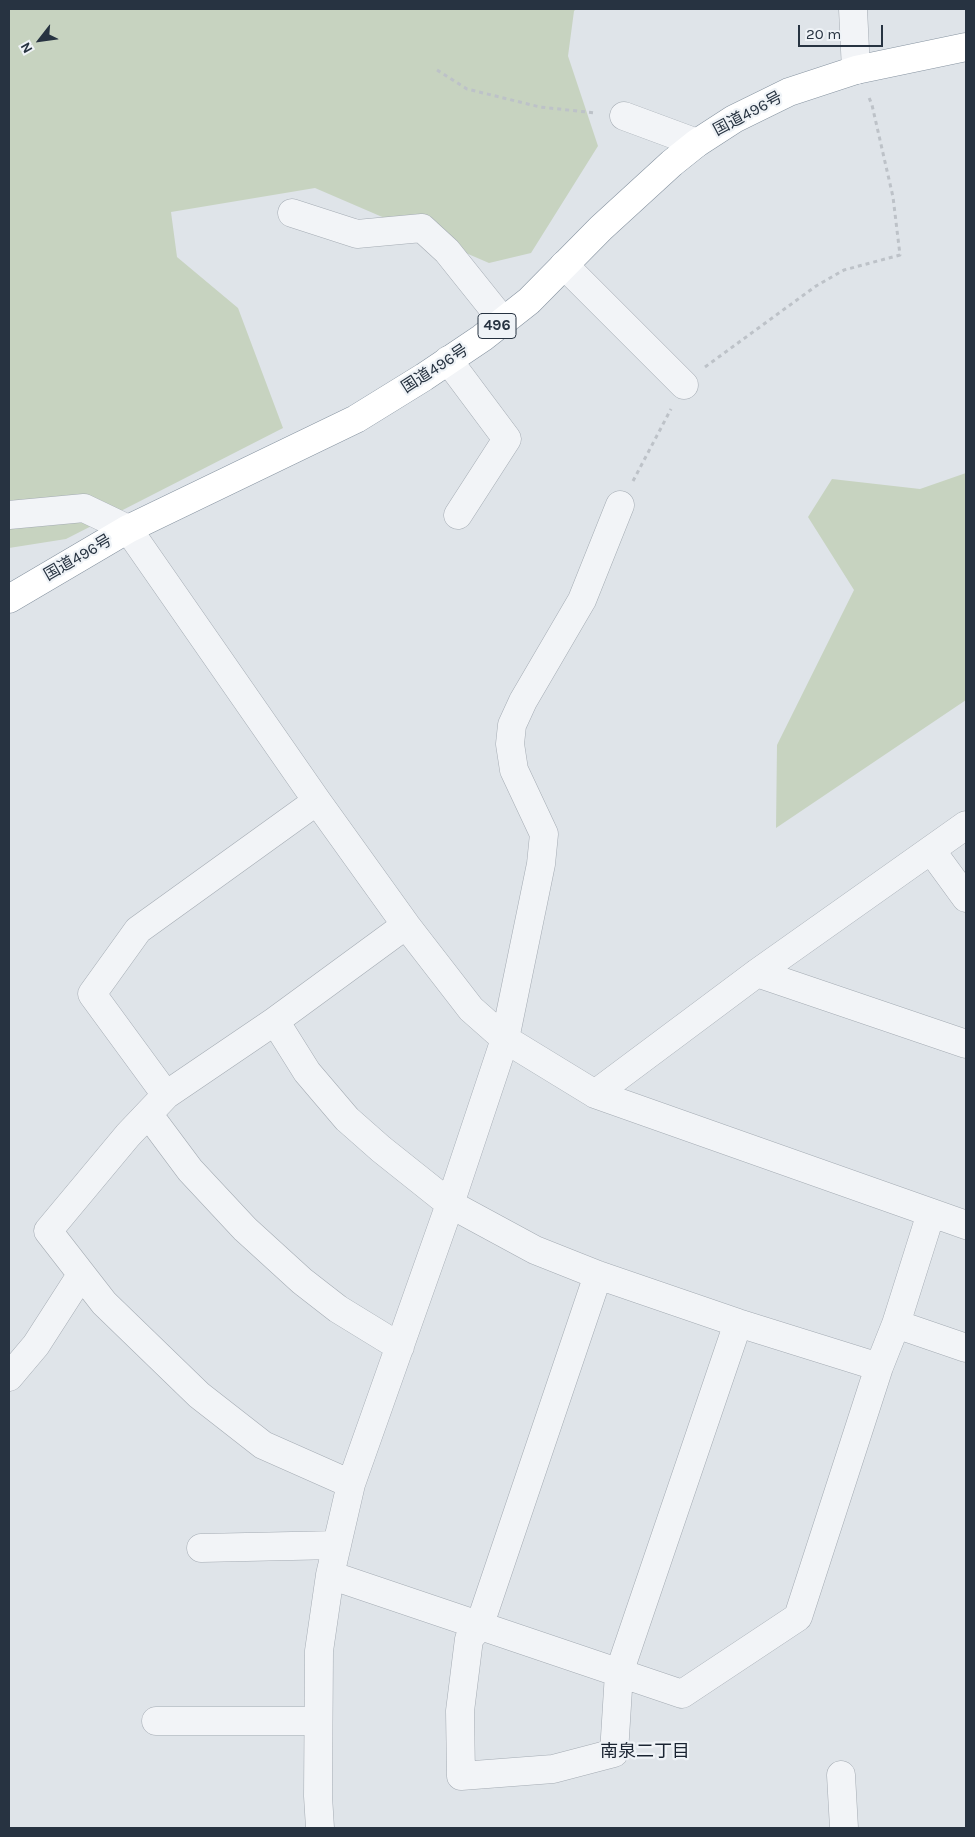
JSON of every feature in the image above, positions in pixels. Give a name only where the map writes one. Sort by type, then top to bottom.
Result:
[{"type":"highway","name":"国道496号","points":[[9,599],[128,529],[356,419],[448,360],[529,301],[601,228],[697,143],[734,119],[789,92],[856,70],[966,47]]},
{"type":"street","points":[[853,9],[856,70]]},
{"type":"street","points":[[624,116],[697,143]]},
{"type":"street","points":[[292,213],[357,234],[422,228],[447,252],[503,321]]},
{"type":"street","points":[[564,265],[684,385]]},
{"type":"street","points":[[448,360],[507,439],[458,515]]},
{"type":"street","points":[[320,1828],[318,1796],[319,1651],[330,1576],[337,1545],[351,1484],[450,1204],[505,1039],[540,864],[544,834],[514,770],[510,744],[512,725],[523,701],[582,600],[620,505]]},
{"type":"street","points":[[9,515],[84,508],[128,529],[317,801],[406,925],[471,1009],[505,1039],[594,1094],[966,1225]]},
{"type":"street","points":[[317,801],[138,930],[92,994],[157,1105],[190,1170],[245,1228],[295,1275],[338,1309],[400,1347]]},
{"type":"street","points":[[594,1094],[757,973],[966,825]]},
{"type":"street","points":[[932,850],[966,898]]},
{"type":"street","points":[[351,1484],[263,1445],[192,1389],[104,1303],[48,1231],[128,1135],[157,1105],[406,925]]},
{"type":"street","points":[[757,973],[966,1044]]},
{"type":"street","points":[[275,1021],[307,1072],[348,1118],[381,1149],[450,1204],[534,1250],[598,1275],[738,1323],[879,1367]]},
{"type":"street","points":[[330,1576],[682,1694],[798,1617],[931,1213]]},
{"type":"street","points":[[9,1377],[36,1345],[81,1275]]},
{"type":"street","points":[[598,1275],[479,1627],[468,1639],[460,1711],[461,1776],[553,1769],[614,1753],[618,1673],[738,1323]]},
{"type":"street","points":[[896,1324],[966,1348]]},
{"type":"street","points":[[201,1548],[337,1545]]},
{"type":"street","points":[[156,1721],[318,1721]]},
{"type":"street","points":[[841,1775],[844,1828]]},
{"type":"path","points":[[437,70],[467,88],[540,107],[624,116]]},
{"type":"path","points":[[620,505],[684,385],[702,369],[816,286],[844,270],[900,255],[893,197],[872,105],[856,70]]},
{"type":"green space","points":[[9,9],[576,9],[574,11],[568,56],[598,146],[531,253],[489,263],[315,188],[171,212],[177,257],[238,308],[283,428],[66,539],[9,548]]},
{"type":"green space","points":[[966,473],[966,700],[776,828],[777,745],[854,590],[808,517],[832,479],[920,489]]},
{"type":"district","name":"南泉二丁目","points":[[645,1752]]}]
